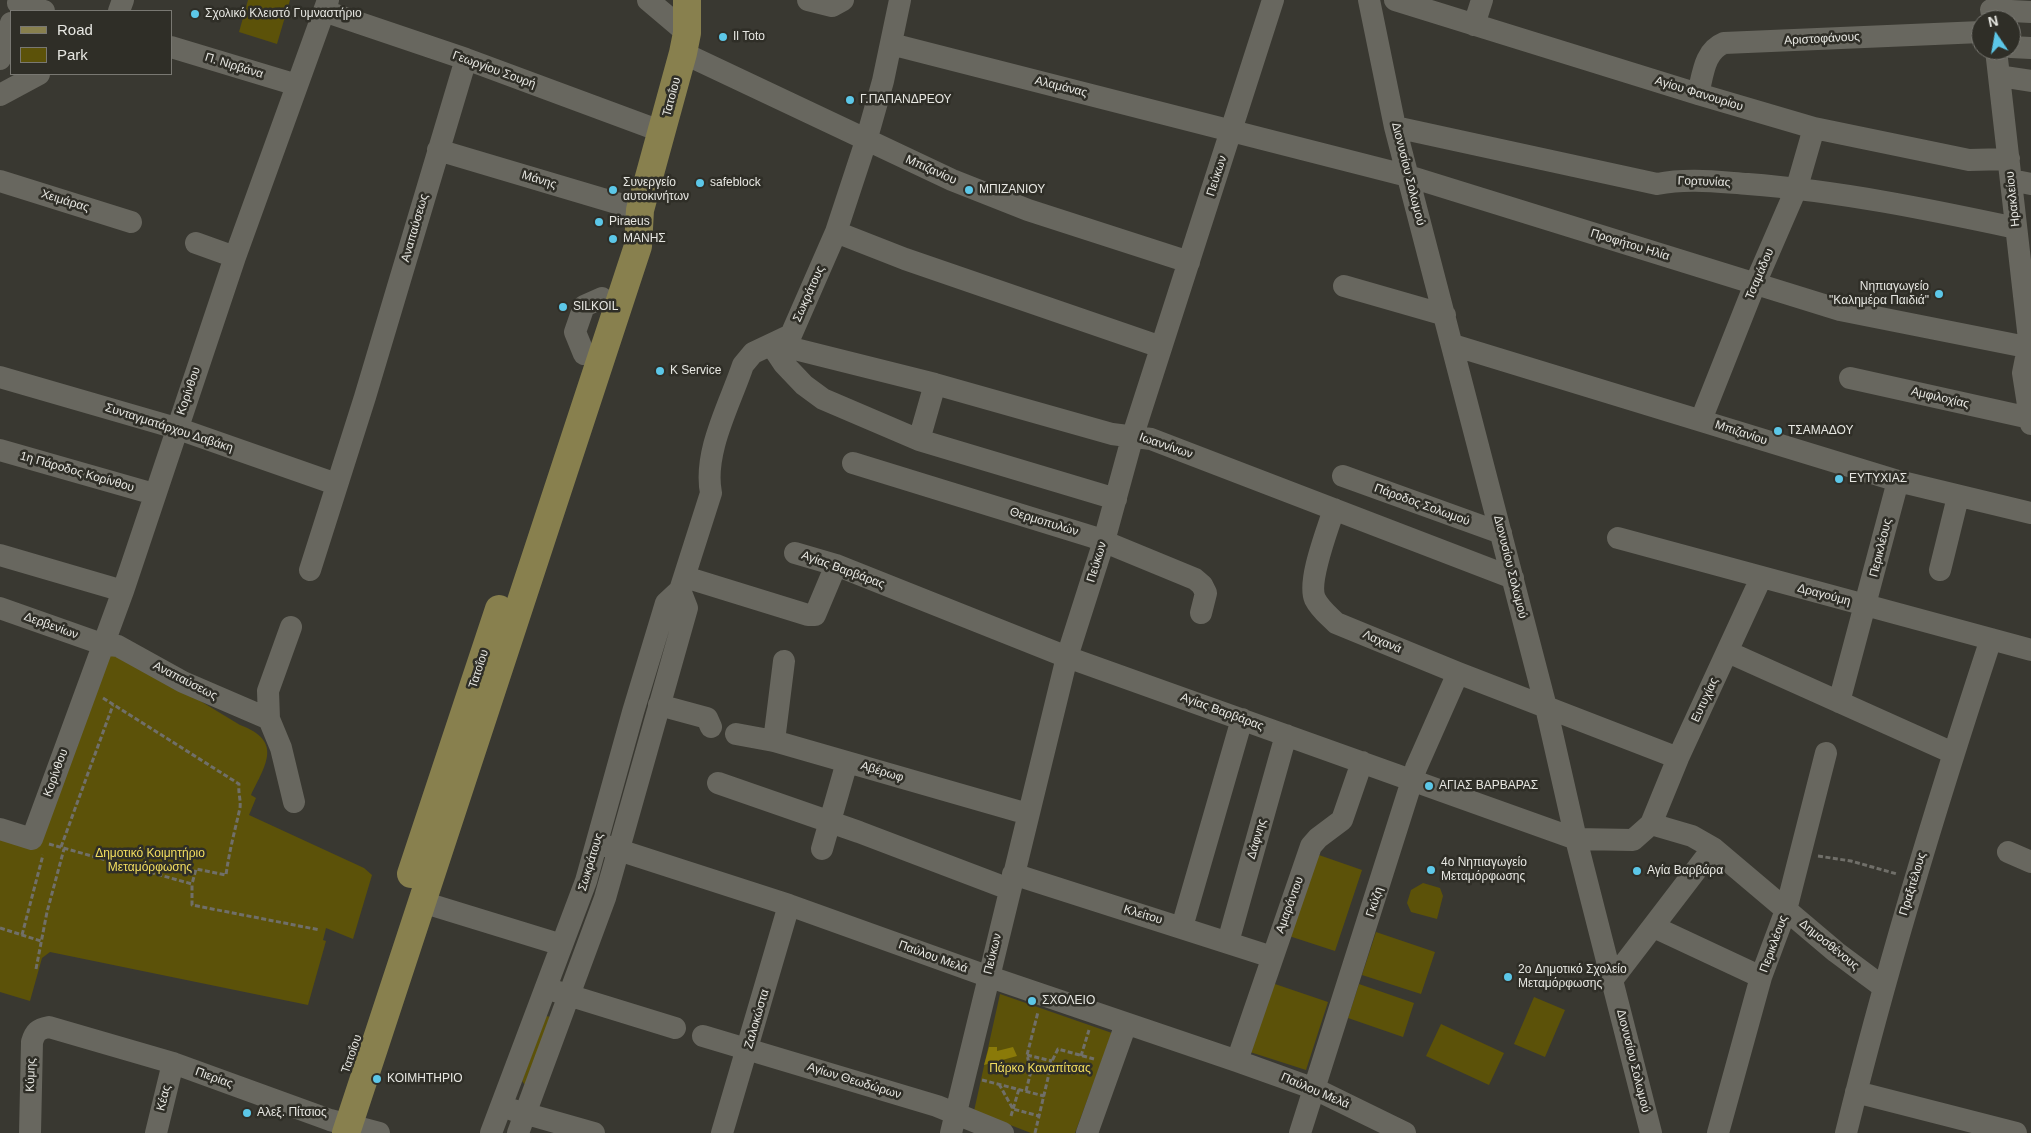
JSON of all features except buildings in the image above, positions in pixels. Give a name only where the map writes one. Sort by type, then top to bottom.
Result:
[{"type":"main road","points":[[685,43],[688,0]]},
{"type":"main road","points":[[685,43],[699,0]]},
{"type":"main road","name":"Τατοΐου","points":[[337,1128],[422,902],[638,246],[640,210],[663,132],[685,43]]},
{"type":"main road","name":"Τατοΐου","points":[[337,1128],[620,241],[640,210]]},
{"type":"street","points":[[648,0],[685,43]]},
{"type":"street","points":[[808,0],[832,6],[843,0]]},
{"type":"street","name":"Σωκράτους","points":[[491,1133],[586,881],[621,753],[666,603],[682,584],[711,493],[708,478],[710,458],[743,365],[753,353],[791,335],[836,232],[866,141],[891,44],[900,0]]},
{"type":"street","name":"Πεύκων","points":[[953,1124],[1067,657],[1104,541],[1133,435],[1273,0]]},
{"type":"street","name":"Διονυσίου Σολωμού","points":[[1369,0],[1395,127],[1446,315],[1546,707],[1576,839],[1651,1133]]},
{"type":"street","name":"Αγίου Φανουρίου","points":[[1395,0],[1814,128],[1969,160],[2017,174]]},
{"type":"street","points":[[1474,25],[1482,0]]},
{"type":"street","name":"Γεωργίου Σουρή","points":[[326,6],[663,132]]},
{"type":"street","name":"Κορίνθου","points":[[41,843],[49,793],[122,591],[235,257],[326,6]]},
{"type":"street","points":[[16,9],[30,10]]},
{"type":"street","points":[[0,56],[10,27]]},
{"type":"street","name":"Αριστοφάνους","points":[[1698,94],[1709,54],[1714,47],[1724,43],[1971,32]]},
{"type":"street","name":"Μπιζανίου","points":[[685,43],[866,141],[952,180],[1028,210],[1189,262]]},
{"type":"street","name":"Αλαμάνας","points":[[891,44],[1231,130]]},
{"type":"street","name":"Π. Νιρβάνα","points":[[172,47],[297,85]]},
{"type":"street","name":"Αναπαύσεως","points":[[310,570],[365,397],[466,59]]},
{"type":"street","name":"Ηρακλείου","points":[[1997,60],[2017,174],[2016,228],[2027,289],[2030,351],[2023,373],[2030,421]]},
{"type":"street","points":[[0,95],[37,75]]},
{"type":"street","points":[[1999,76],[2031,81]]},
{"type":"street","name":"Γορτυνίας","points":[[1395,127],[1657,184],[1690,180],[1797,187],[1907,205],[2016,228]]},
{"type":"street","name":"Τσαμάδου","points":[[1701,420],[1755,284],[1797,187],[1814,128]]},
{"type":"street","name":"Προφήτου Ηλία","points":[[1231,130],[1408,176],[1840,310],[2030,351]]},
{"type":"street","name":"Μάνης","points":[[438,150],[640,210]]},
{"type":"street","name":"Χειμάρας","points":[[0,181],[131,222]]},
{"type":"street","points":[[836,232],[905,259],[1162,347]]},
{"type":"street","points":[[196,243],[235,257]]},
{"type":"street","points":[[1344,286],[1446,315]]},
{"type":"street","points":[[775,344],[790,371],[804,386],[823,399],[918,440],[1116,499]]},
{"type":"street","name":"Ιωαννίνων","points":[[775,344],[935,384],[1112,434],[1151,438],[1513,578]]},
{"type":"street","name":"Μπιζανίου","points":[[1453,345],[1898,481],[2031,513]]},
{"type":"street","name":"Συνταγματάρχου Δαβάκη","points":[[0,377],[176,428],[336,484]]},
{"type":"street","name":"Αμφιλοχίας","points":[[1850,378],[2030,421]]},
{"type":"street","points":[[918,440],[935,384]]},
{"type":"street","name":"1η Πάροδος Κορίνθου","points":[[0,450],[154,494]]},
{"type":"street","name":"Θερμοπυλών","points":[[853,463],[1104,541],[1195,579],[1202,584],[1206,593],[1201,613]]},
{"type":"street","name":"Πάροδος Σολωμού","points":[[1343,476],[1501,533]]},
{"type":"street","name":"Περικλέους","points":[[1840,702],[1898,481]]},
{"type":"street","points":[[1940,570],[1958,496]]},
{"type":"street","name":"Λαχανά","points":[[1334,509],[1313,584],[1314,598],[1321,609],[1336,623],[1458,673],[1678,758]]},
{"type":"street","name":"Δραγούμη","points":[[1618,538],[2031,650]]},
{"type":"street","name":"Αγίας Βαρβάρας","points":[[795,553],[836,565],[1067,657],[1576,839],[1633,840],[1651,824]]},
{"type":"street","points":[[0,555],[122,591]]},
{"type":"street","points":[[682,584],[815,616],[836,565]]},
{"type":"street","name":"Ευτυχίας","points":[[1651,824],[1678,758],[1761,578]]},
{"type":"street","name":"Σωκράτους","points":[[522,1123],[605,898],[687,608],[682,584]]},
{"type":"street","name":"Δερβενίων","points":[[0,608],[102,644]]},
{"type":"street","points":[[291,627],[268,691],[269,719],[281,748],[294,802]]},
{"type":"street","name":"Πραξιτέλους","points":[[1846,1133],[1883,987],[1914,879],[1953,753],[1992,639]]},
{"type":"street","name":"Αναπαύσεως","points":[[102,644],[118,646],[183,682],[269,719]]},
{"type":"street","points":[[1728,652],[1953,753]]},
{"type":"street","points":[[774,742],[784,661]]},
{"type":"street","points":[[646,667],[669,673]]},
{"type":"street","name":"Γκύζη","points":[[1300,1133],[1414,781],[1416,768],[1458,673]]},
{"type":"street","points":[[659,705],[707,718],[711,726]]},
{"type":"street","points":[[1182,927],[1242,719]]},
{"type":"street","name":"Αβέρωφ","points":[[736,734],[774,742],[847,762],[1028,814]]},
{"type":"street","name":"Δάφνης","points":[[1228,942],[1286,735]]},
{"type":"street","points":[[621,753],[644,761]]},
{"type":"street","name":"Περικλέους","points":[[1718,1133],[1761,977],[1786,910],[1826,753]]},
{"type":"street","points":[[822,848],[847,762]]},
{"type":"street","name":"Αμαράντου","points":[[1237,1061],[1312,846],[1318,838],[1342,820],[1362,762]]},
{"type":"street","name":"Κλείτου","points":[[718,784],[1011,881],[1182,927],[1272,957]]},
{"type":"street","name":"Δημοσθένους","points":[[1651,824],[1692,836],[1712,848],[1883,987]]},
{"type":"street","points":[[0,829],[41,843]]},
{"type":"street","name":"Παύλου Μελά","points":[[597,843],[789,905],[1042,995],[1237,1061],[1315,1089],[1405,1133]]},
{"type":"street","points":[[1612,980],[1712,848]]},
{"type":"street","points":[[2008,852],[2031,862]]},
{"type":"street","points":[[422,902],[562,945]]},
{"type":"street","name":"Ζαλοκώστα","points":[[722,1133],[748,1050],[789,905]]},
{"type":"street","points":[[1654,927],[1761,977]]},
{"type":"street","points":[[545,988],[675,1028]]},
{"type":"street","points":[[1087,1133],[1126,1024]]},
{"type":"street","name":"Πιερίας","points":[[48,1027],[173,1063],[337,1128],[379,1133]]},
{"type":"street","name":"Κύμης","points":[[30,1133],[32,1042],[35,1033],[41,1028],[48,1027]]},
{"type":"street","name":"Αγίων Θεωδώρων","points":[[703,1036],[936,1106],[953,1124],[1007,1125]]},
{"type":"street","name":"Κέας","points":[[156,1133],[173,1063]]},
{"type":"street","points":[[1856,1092],[2016,1133]]},
{"type":"street","points":[[500,1106],[522,1123],[594,1133]]},
{"type":"street","points":[[2029,1133],[2031,1128]]},
{"type":"path","points":[[98,695],[239,784],[237,794],[240,806],[235,822],[226,875],[196,869],[192,884],[192,905],[320,930]]},
{"type":"path","points":[[36,969],[63,848],[113,705]]},
{"type":"path","points":[[22,935],[41,843],[192,884]]},
{"type":"path","points":[[1799,853],[1851,861],[1914,879]]},
{"type":"path","points":[[0,928],[41,941]]},
{"type":"path","points":[[1026,1091],[1031,1071],[1027,1055],[1042,995]]},
{"type":"path","points":[[1081,1056],[1094,1013]]},
{"type":"path","points":[[1035,1133],[1052,1061],[1058,1049],[1111,1064]]},
{"type":"path","points":[[1027,1055],[1052,1061]]},
{"type":"path","points":[[964,1075],[1044,1096]]},
{"type":"path","points":[[999,1084],[1013,1110],[1039,1116]]},
{"type":"path","points":[[1007,1125],[1019,1089]]},
{"type":"green space","points":[[248,0],[290,0],[277,44],[239,32]]},
{"type":"green space","name":"Δημοτικό Κοιμητήριο Μεταμόρφωσης","points":[[104,650],[139,664],[262,738],[267,754],[262,773],[251,795],[256,798],[249,815],[364,868],[372,875],[353,939],[326,928],[323,940],[326,941],[308,1005],[50,952],[42,958],[30,1001],[0,992],[0,831],[36,841]]},
{"type":"green space","points":[[1316,854],[1362,870],[1335,951],[1289,936]]},
{"type":"green space","points":[[1423,883],[1440,888],[1443,896],[1437,919],[1411,912],[1407,903],[1411,890]]},
{"type":"green space","points":[[1376,932],[1435,952],[1421,994],[1362,975]]},
{"type":"green space","points":[[1272,983],[1328,1002],[1306,1070],[1250,1052]]},
{"type":"green space","points":[[1359,984],[1414,1003],[1403,1037],[1348,1018]]},
{"type":"green space","name":"Πάρκο Καναπίτσας","points":[[1000,994],[1112,1033],[1075,1133],[1031,1133],[974,1111]]},
{"type":"green space","points":[[1534,997],[1565,1010],[1545,1057],[1514,1044]]},
{"type":"green space","points":[[546,1016],[551,1017],[525,1085],[522,1081]]},
{"type":"green space","points":[[1441,1024],[1504,1053],[1489,1085],[1426,1056]]},
{"type":"shaded area","points":[[989,1047],[997,1047],[997,1051],[1013,1047],[1017,1056],[984,1065]]},
{"type":"place","name":"Σχολικό Κλειστό Γυμναστήριο","points":[[195,14]]},
{"type":"place","name":"Il Toto","points":[[723,37]]},
{"type":"place","name":"Γ.ΠΑΠΑΝΔΡΕΟΥ","points":[[850,100]]},
{"type":"place","name":"safeblock","points":[[700,183]]},
{"type":"place","name":"Συνεργείο αυτοκινήτων","points":[[613,190]]},
{"type":"place","name":"ΜΠΙΖΑΝΙΟΥ","points":[[969,190]]},
{"type":"place","name":"Piraeus","points":[[599,222]]},
{"type":"place","name":"ΜΑΝΗΣ","points":[[613,239]]},
{"type":"place","name":"Νηπιαγωγείο \"Καλημέρα Παιδιά\"","points":[[1939,294]]},
{"type":"place","name":"SILKOIL","points":[[563,307]]},
{"type":"place","name":"K Service","points":[[660,371]]},
{"type":"place","name":"ΤΣΑΜΑΔΟΥ","points":[[1778,431]]},
{"type":"place","name":"ΕΥΤΥΧΙΑΣ","points":[[1839,479]]},
{"type":"place","name":"ΑΓΙΑΣ ΒΑΡΒΑΡΑΣ","points":[[1429,786]]},
{"type":"place","name":"4ο Νηπιαγωγείο Μεταμόρφωσης","points":[[1431,870]]},
{"type":"place","name":"Αγία Βαρβάρα","points":[[1637,871]]},
{"type":"place","name":"2ο Δημοτικό Σχολείο Μεταμόρφωσης","points":[[1508,977]]},
{"type":"place","name":"ΣΧΟΛΕΙΟ","points":[[1032,1001]]},
{"type":"place","name":"ΚΟΙΜΗΤΗΡΙΟ","points":[[377,1079]]},
{"type":"place","name":"Αλεξ. Πίτσιος","points":[[247,1113]]}]
